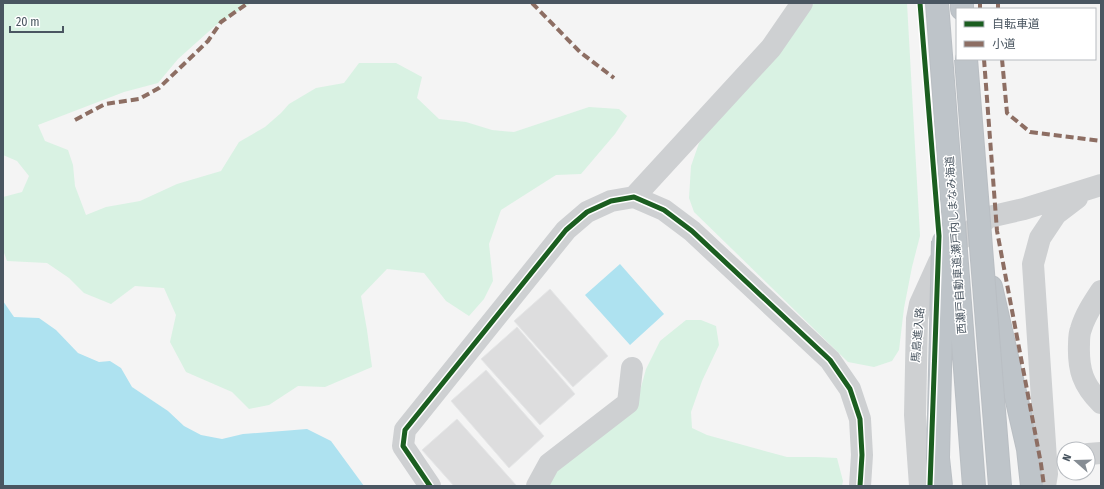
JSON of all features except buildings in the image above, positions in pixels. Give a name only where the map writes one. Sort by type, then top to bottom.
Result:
[{"type":"highway","name":"西瀬戸自動車道;瀬戸内しまなみ海道","points":[[937,3],[974,486]]},
{"type":"highway","points":[[966,60],[1000,486]]},
{"type":"highway","points":[[940,486],[938,458],[946,121]]},
{"type":"highway","points":[[981,243],[1028,449],[1032,486]]},
{"type":"street","points":[[430,486],[403,446],[405,430],[566,230],[587,212],[611,202],[634,197],[772,48],[802,3]]},
{"type":"street","name":"馬島進入路","points":[[1045,486],[1047,474],[1032,264],[1040,238],[1056,214],[1094,187]]},
{"type":"street","name":"馬島進入路","points":[[920,486],[915,415],[917,319],[920,304],[939,262],[957,242],[989,217],[1024,209],[1094,187]]},
{"type":"street","points":[[634,197],[664,210],[692,231],[830,360],[850,389],[860,419],[862,455],[860,486]]},
{"type":"street","points":[[1101,291],[1089,309],[1080,331],[1079,355],[1082,377],[1101,403]]},
{"type":"street","points":[[537,486],[549,464],[628,403],[632,368]]},
{"type":"green space","points":[[3,3],[251,3],[216,25],[178,59],[158,83],[124,92],[38,125],[45,141],[68,150],[73,165],[75,186],[86,215],[106,207],[140,201],[177,184],[221,171],[239,142],[265,127],[289,104],[316,88],[344,83],[359,63],[396,63],[422,77],[417,98],[439,119],[466,122],[492,130],[514,132],[589,107],[619,109],[627,116],[615,134],[581,174],[556,175],[501,210],[489,244],[493,281],[484,299],[469,316],[446,301],[424,273],[387,269],[361,296],[372,367],[325,387],[298,386],[269,405],[249,409],[232,392],[186,372],[170,342],[176,315],[164,288],[135,286],[111,304],[84,293],[69,278],[47,263],[7,261],[3,250],[3,197],[22,192],[29,176],[17,161],[3,155]]},
{"type":"green space","points":[[814,3],[907,3],[920,236],[904,308],[899,350],[892,361],[874,367],[848,362],[694,212],[689,198],[691,166],[699,143],[711,126],[778,54]]},
{"type":"green space","points":[[686,320],[701,320],[716,326],[719,345],[702,381],[691,412],[692,428],[707,435],[787,457],[837,458],[843,481],[842,486],[546,486],[559,466],[635,409],[646,369],[660,341]]},
{"type":"water","points":[[620,264],[664,314],[630,345],[585,295]]},
{"type":"water","points":[[3,301],[14,317],[39,318],[56,330],[78,353],[99,362],[110,361],[121,368],[132,387],[168,411],[184,426],[201,435],[222,439],[243,434],[307,429],[331,441],[364,486],[3,486]]},
{"type":"marked path","points":[[75,120],[105,104],[139,99],[159,88],[208,41],[221,22],[248,3]]},
{"type":"marked path","points":[[532,3],[580,52],[614,78]]},
{"type":"marked path","points":[[980,3],[980,8]]},
{"type":"marked path","points":[[998,3],[998,8]]},
{"type":"marked path","points":[[984,60],[997,231],[1044,486]]},
{"type":"marked path","points":[[1002,60],[1007,113],[1030,132],[1101,141]]},
{"type":"cycle path","points":[[920,3],[939,236],[930,486]]},
{"type":"cycle path","points":[[430,486],[403,446],[405,430],[566,230],[587,212],[611,201],[634,197],[664,210],[692,231],[830,360],[850,389],[860,419],[862,455],[860,486]]}]
